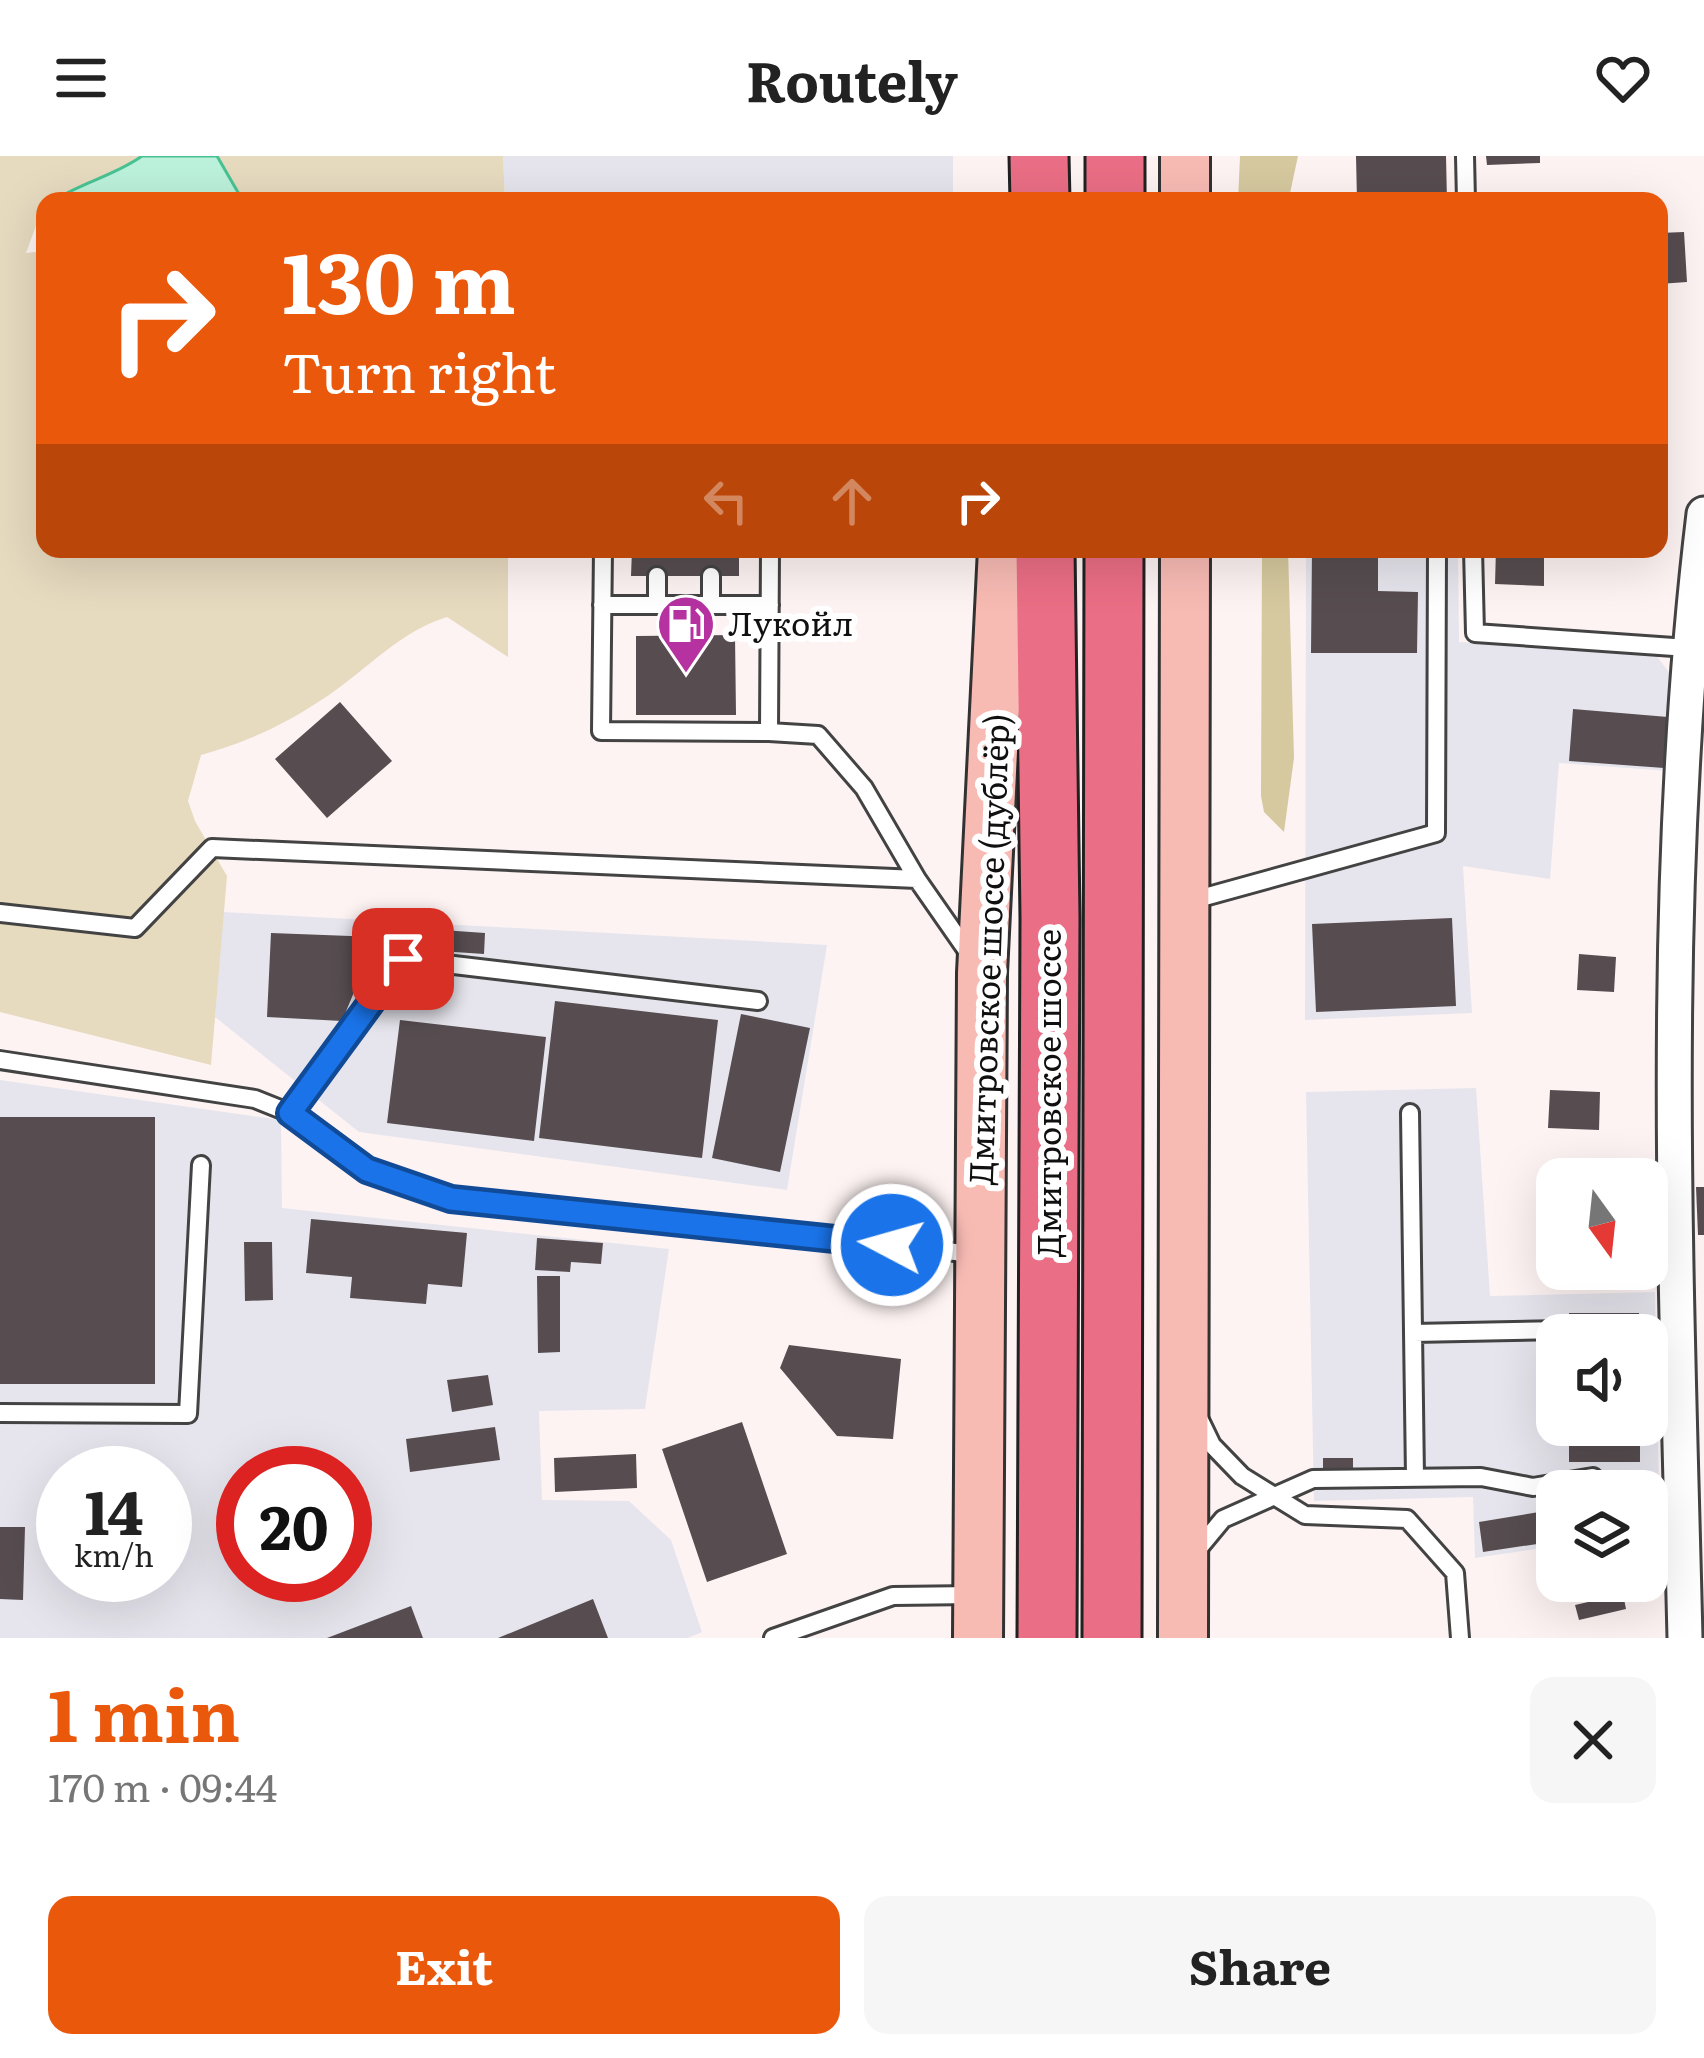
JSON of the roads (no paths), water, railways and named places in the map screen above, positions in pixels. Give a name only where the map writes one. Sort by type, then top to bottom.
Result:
[{"type":"highway","points":[[1040,156],[1040,192]]},
{"type":"highway","points":[[1115,156],[1115,192]]},
{"type":"highway","name":"Дмитровское шоссе","points":[[1045,558],[1050,918],[1046,1638]]},
{"type":"highway","name":"Дмитровское шоссе","points":[[1112,1638],[1114,558]]},
{"type":"main road","points":[[1021,192],[1024,156]]},
{"type":"main road","points":[[1185,156],[1185,192]]},
{"type":"main road","name":"Дмитровское шоссе (дублёр)","points":[[978,1617],[982,973],[1003,558]]},
{"type":"main road","points":[[1183,1638],[1185,558]]},
{"type":"street","points":[[1684,1638],[1672,1067],[1688,648],[1704,514]]},
{"type":"lane","points":[[1465,156],[1466,192]]},
{"type":"lane","points":[[602,558],[602,731],[818,735],[864,788],[916,879],[982,973]]},
{"type":"lane","points":[[769,731],[770,558]]},
{"type":"lane","points":[[1184,902],[1436,833],[1437,558]]},
{"type":"lane","points":[[1474,558],[1475,633],[1688,648]]},
{"type":"lane","points":[[657,576],[657,605]]},
{"type":"lane","points":[[711,576],[711,605]]},
{"type":"lane","points":[[602,604],[770,605]]},
{"type":"lane","points":[[0,914],[135,928],[212,848],[916,879]]},
{"type":"lane","points":[[290,1113],[403,959],[758,1000]]},
{"type":"lane","points":[[0,1060],[255,1099],[290,1113],[367,1170],[451,1199],[981,1254]]},
{"type":"lane","points":[[1410,1113],[1415,1477]]},
{"type":"lane","points":[[0,1413],[188,1414],[201,1165]]},
{"type":"lane","points":[[1413,1333],[1536,1331]]},
{"type":"lane","points":[[1184,1389],[1212,1445],[1242,1476],[1305,1516],[1407,1519],[1455,1573],[1460,1638]]},
{"type":"lane","points":[[1183,1577],[1197,1548],[1223,1519],[1313,1479],[1481,1477],[1536,1486]]},
{"type":"lane","points":[[773,1638],[893,1596],[978,1617]]},
{"type":"lane","points":[[800,1638],[817,1620]]},
{"type":"place","name":"Лукойл","points":[[686,675]]}]
